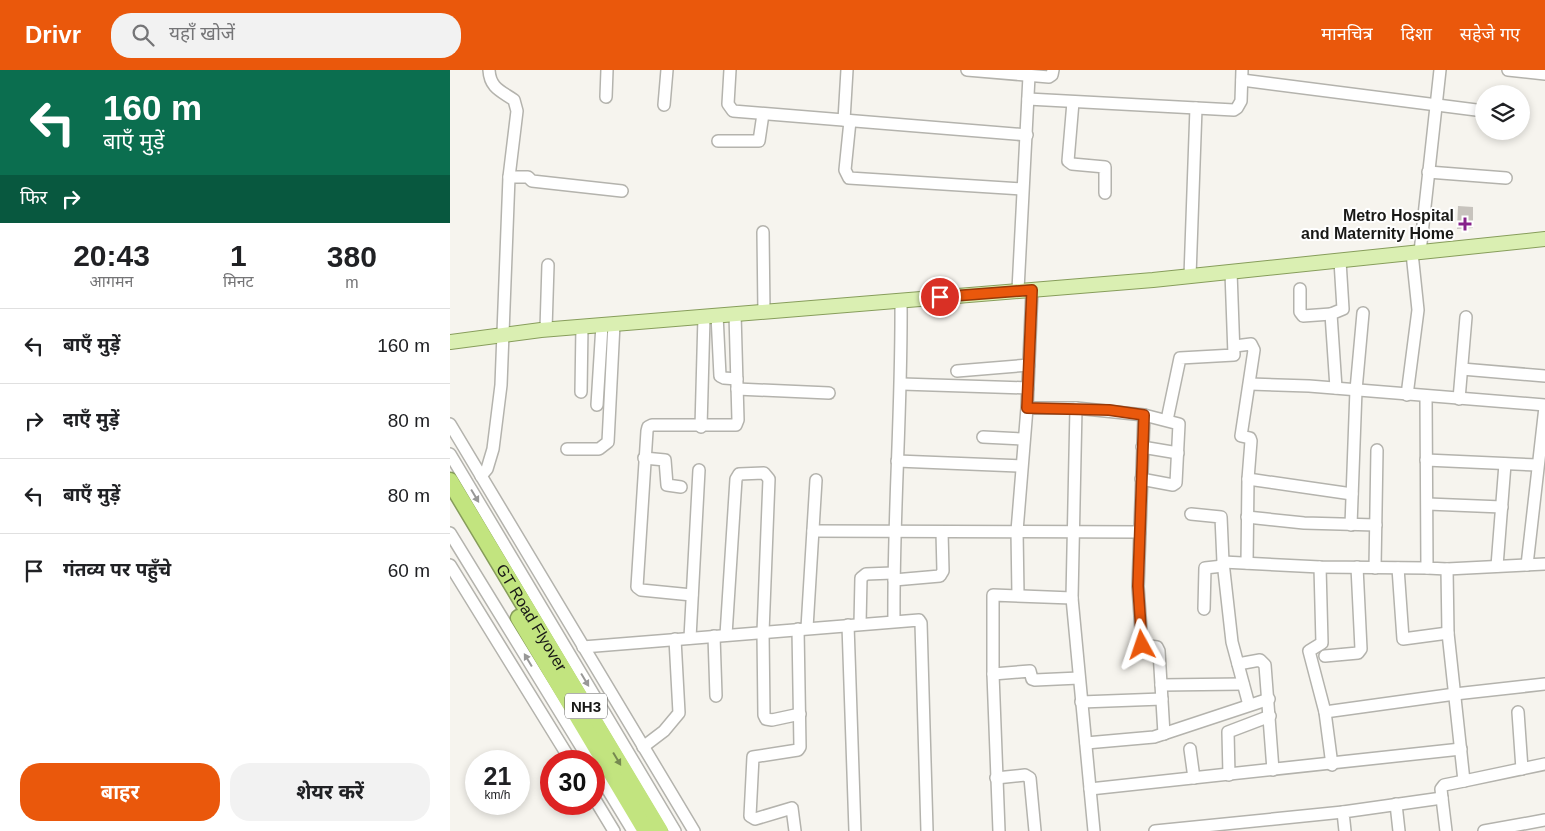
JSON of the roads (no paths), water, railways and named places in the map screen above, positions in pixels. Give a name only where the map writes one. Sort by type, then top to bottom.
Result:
[{"type":"highway","name":"GT Road Flyover","points":[[450,481],[506,585],[646,831]]},
{"type":"highway","name":"GT Road Flyover","points":[[450,502],[506,585],[660,831]]},
{"type":"main road","points":[[450,342],[582,326],[1190,276],[1545,240]]},
{"type":"street","points":[[481,476],[487,469],[493,449],[501,384],[509,177],[516,105],[514,100],[494,88],[490,80],[489,70]]},
{"type":"street","points":[[606,98],[607,70]]},
{"type":"street","points":[[664,105],[667,70]]},
{"type":"street","points":[[730,70],[730,110],[1027,135]]},
{"type":"street","points":[[847,70],[845,170],[849,178],[1022,189]]},
{"type":"street","points":[[967,70],[1029,76],[1050,76],[1053,70]]},
{"type":"street","points":[[1407,395],[1418,310],[1416,253],[1440,70]]},
{"type":"street","points":[[1508,70],[1545,74]]},
{"type":"street","points":[[1028,99],[1196,108],[1238,108],[1241,101],[1242,75],[1475,110]]},
{"type":"street","points":[[1018,595],[1017,531],[1029,365],[1022,189],[1027,135],[1029,76]]},
{"type":"street","points":[[1073,102],[1068,161],[1072,164],[1105,167],[1105,193]]},
{"type":"street","points":[[1190,276],[1196,108]]},
{"type":"street","points":[[718,141],[758,141],[763,114]]},
{"type":"street","points":[[1428,172],[1506,178]]},
{"type":"street","points":[[509,177],[528,177],[532,181],[622,191]]},
{"type":"street","points":[[763,232],[764,312]]},
{"type":"street","points":[[1300,289],[1300,312],[1302,316],[1331,314],[1343,310],[1340,261]]},
{"type":"street","points":[[546,330],[548,265]]},
{"type":"street","points":[[1167,420],[1180,358],[1233,356],[1235,346],[1231,272]]},
{"type":"street","points":[[894,621],[896,461],[902,384],[901,300]]},
{"type":"street","points":[[1351,525],[1356,390],[1363,313]]},
{"type":"street","points":[[692,595],[642,590],[637,587],[644,458],[648,426],[701,427],[736,425],[738,420],[735,314]]},
{"type":"street","points":[[1331,314],[1336,388]]},
{"type":"street","points":[[710,316],[720,376],[737,384],[829,393]]},
{"type":"street","points":[[701,427],[710,316]]},
{"type":"street","points":[[1459,399],[1466,317]]},
{"type":"street","points":[[597,405],[608,324]]},
{"type":"street","points":[[566,449],[599,449],[608,442],[608,324]]},
{"type":"street","points":[[581,392],[582,326]]},
{"type":"street","points":[[1235,346],[1251,344],[1254,347],[1247,412],[1240,432],[1241,436],[1251,439],[1248,479],[1247,564]]},
{"type":"street","points":[[957,371],[1029,365]]},
{"type":"street","points":[[1462,369],[1545,376]]},
{"type":"street","points":[[902,384],[1028,388]]},
{"type":"street","points":[[1250,384],[1336,388],[1545,406],[1527,565]]},
{"type":"street","points":[[1426,396],[1427,568]]},
{"type":"street","points":[[1027,408],[1076,408],[1144,415],[1178,424],[1175,484],[1141,479]]},
{"type":"street","points":[[1076,408],[1072,598],[1094,831]]},
{"type":"street","points":[[1144,415],[1138,586],[1141,643],[1145,647],[1158,649],[1164,734]]},
{"type":"street","points":[[450,424],[694,831]]},
{"type":"street","points":[[983,438],[1023,439]]},
{"type":"street","points":[[1142,447],[1178,453]]},
{"type":"street","points":[[1375,568],[1377,450]]},
{"type":"street","points":[[450,454],[675,831]]},
{"type":"street","points":[[644,458],[665,460],[667,485],[681,487]]},
{"type":"street","points":[[1426,460],[1537,465]]},
{"type":"street","points":[[896,461],[1021,466]]},
{"type":"street","points":[[1497,566],[1505,464]]},
{"type":"street","points":[[690,638],[699,470]]},
{"type":"street","points":[[726,635],[736,479],[739,474],[764,473],[769,479],[763,632],[766,719],[772,720],[800,714]]},
{"type":"street","points":[[1248,479],[1352,494]]},
{"type":"street","points":[[795,831],[792,808],[751,818],[751,761],[754,756],[799,748],[803,628],[816,480]]},
{"type":"street","points":[[1428,504],[1502,507]]},
{"type":"street","points":[[1192,514],[1221,517],[1223,564],[1232,642],[1249,705]]},
{"type":"street","points":[[1247,517],[1351,525],[1376,525]]},
{"type":"street","points":[[813,531],[895,533],[1017,531],[1140,532]]},
{"type":"street","points":[[860,624],[861,578],[866,574],[940,576],[943,571],[942,532]]},
{"type":"street","points":[[450,533],[583,750]]},
{"type":"street","points":[[1204,609],[1205,568],[1223,564],[1447,569],[1545,564]]},
{"type":"street","points":[[450,565],[564,750]]},
{"type":"street","points":[[1320,567],[1322,643],[1309,651],[1325,712],[1332,765]]},
{"type":"street","points":[[1325,656],[1358,653],[1361,649],[1357,567]]},
{"type":"street","points":[[1398,568],[1402,639],[1448,633]]},
{"type":"street","points":[[1447,569],[1448,633],[1464,781]]},
{"type":"street","points":[[999,831],[993,674],[993,595],[1072,598]]},
{"type":"street","points":[[583,647],[916,620],[921,623],[927,831]]},
{"type":"street","points":[[848,625],[855,831]]},
{"type":"street","points":[[714,636],[716,696]]},
{"type":"street","points":[[643,747],[664,731],[679,712],[675,639]]},
{"type":"street","points":[[1238,664],[1264,661],[1269,699],[1273,770]]},
{"type":"street","points":[[993,674],[1030,671],[1032,679],[1035,680],[1079,678]]},
{"type":"street","points":[[1161,685],[1243,684]]},
{"type":"street","points":[[1325,712],[1545,684]]},
{"type":"street","points":[[1081,702],[1162,699]]},
{"type":"street","points":[[1086,743],[1144,739],[1269,699]]},
{"type":"street","points":[[1518,712],[1522,769]]},
{"type":"street","points":[[1230,775],[1228,732],[1270,716]]},
{"type":"street","points":[[1190,749],[1194,778]]},
{"type":"street","points":[[1090,789],[1332,765],[1461,749]]},
{"type":"street","points":[[1446,831],[1442,798],[1442,788],[1444,785],[1545,764]]},
{"type":"street","points":[[996,778],[1024,775],[1030,778],[1035,831]]},
{"type":"street","points":[[605,786],[633,831]]},
{"type":"street","points":[[1155,831],[1343,812],[1442,798]]},
{"type":"street","points":[[1396,804],[1399,831]]},
{"type":"street","points":[[1343,812],[1345,831]]},
{"type":"street","points":[[604,815],[614,831]]},
{"type":"street","points":[[1484,831],[1545,820]]},
{"type":"place","name":"Metro Hospital and Maternity Home","points":[[1465,224]]}]
